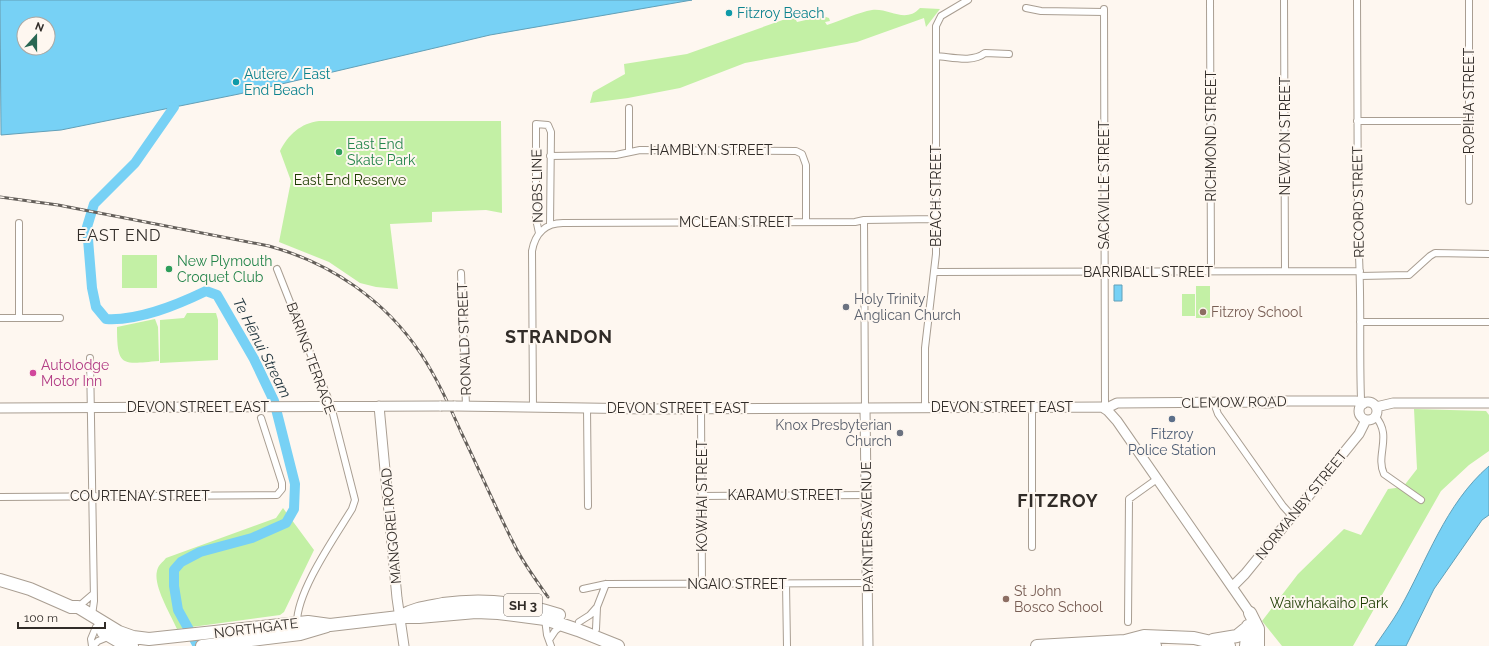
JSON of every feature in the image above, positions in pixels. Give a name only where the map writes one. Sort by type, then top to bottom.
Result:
[{"type":"highway","name":"NORTHGATE","points":[[0,580],[43,594],[75,607],[92,615],[115,630],[133,637],[156,639],[174,638],[308,622],[330,624],[400,617],[419,617],[476,612],[511,614],[545,619],[564,624],[618,646]]},
{"type":"highway","name":"NORTHGATE","points":[[400,617],[414,609],[465,601],[489,600],[533,607],[579,622],[596,629],[625,646]]},
{"type":"highway","name":"NORTHGATE","points":[[75,607],[75,613],[110,636],[132,646]]},
{"type":"highway","points":[[1246,646],[1250,613]]},
{"type":"highway","points":[[1250,613],[1258,628],[1258,646]]},
{"type":"highway","name":"NORTHGATE","points":[[202,646],[300,634],[330,624]]},
{"type":"highway","points":[[1208,641],[1237,636],[1248,627]]},
{"type":"highway","points":[[1037,646],[1125,641],[1144,636],[1176,636],[1229,646]]},
{"type":"highway","points":[[1125,641],[1155,646]]},
{"type":"main road","name":"CLEMOW ROAD","points":[[1105,409],[1117,404],[1269,404],[1281,401],[1356,401],[1364,404],[1370,403],[1372,414]]},
{"type":"main road","points":[[1364,404],[1360,409],[1360,414],[1372,414],[1393,403],[1489,403]]},
{"type":"main road","name":"MANGOREI ROAD","points":[[379,406],[404,646]]},
{"type":"main road","name":"DEVON STREET EAST","points":[[0,408],[466,406],[533,408],[1096,407],[1105,409]]},
{"type":"main road","name":"PAYNTERS AVENUE","points":[[865,408],[868,646]]},
{"type":"main road","points":[[1105,409],[1117,421],[1250,613]]},
{"type":"main road","name":"NORMANBY STREET","points":[[1232,587],[1246,574],[1359,434],[1372,414]]},
{"type":"street","name":"BEACH STREET","points":[[925,408],[925,348],[936,272],[936,32],[939,20],[947,12],[968,0]]},
{"type":"street","name":"RICHMOND STREET","points":[[1210,0],[1211,271]]},
{"type":"street","name":"NEWTON STREET","points":[[1284,0],[1285,271]]},
{"type":"street","name":"RECORD STREET","points":[[1357,0],[1358,239],[1360,273],[1361,398],[1364,404]]},
{"type":"street","name":"ROPIHA STREET","points":[[1469,0],[1469,201]]},
{"type":"street","name":"SACKVILLE STREET","points":[[1026,8],[1041,12],[1104,10],[1105,409]]},
{"type":"street","points":[[936,56],[979,58],[985,53],[1008,54]]},
{"type":"street","points":[[629,108],[629,152]]},
{"type":"street","points":[[1357,121],[1469,121]]},
{"type":"street","name":"NOBS LINE","points":[[533,408],[532,261],[533,244],[539,233],[536,220],[536,124],[544,124],[550,128],[550,225]]},
{"type":"street","name":"HAMBLYN STREET","points":[[550,156],[604,156],[640,150],[796,151],[802,154],[806,165],[806,222]]},
{"type":"street","name":"MCLEAN STREET","points":[[550,225],[563,223],[855,222],[864,220],[936,219]]},
{"type":"street","points":[[864,220],[865,408]]},
{"type":"street","points":[[19,223],[19,318]]},
{"type":"street","points":[[539,233],[550,225]]},
{"type":"street","name":"BARRIBALL STREET","points":[[936,272],[1285,271],[1409,275],[1430,256],[1436,253],[1489,254]]},
{"type":"street","name":"BARING TERRACE","points":[[277,269],[332,406],[355,500],[352,509],[309,582],[298,612],[297,624]]},
{"type":"street","name":"RONALD STREET","points":[[461,273],[466,406]]},
{"type":"street","points":[[0,318],[60,318]]},
{"type":"street","points":[[1360,322],[1489,322]]},
{"type":"street","points":[[90,358],[92,595],[94,604],[92,615]]},
{"type":"street","points":[[1214,403],[1218,414],[1283,506],[1292,516]]},
{"type":"street","points":[[1032,407],[1032,547]]},
{"type":"street","points":[[587,408],[588,506]]},
{"type":"street","name":"KOWHAI STREET","points":[[701,408],[702,584]]},
{"type":"street","points":[[1372,414],[1381,423],[1383,430],[1382,465],[1384,474],[1421,500]]},
{"type":"street","name":"COURTENAY STREET","points":[[0,497],[273,496],[280,494],[282,483],[261,418]]},
{"type":"street","points":[[1128,622],[1130,499],[1157,479]]},
{"type":"street","name":"KARAMU STREET","points":[[702,496],[867,495]]},
{"type":"street","points":[[786,583],[787,646]]},
{"type":"street","name":"NGAIO STREET","points":[[583,589],[606,584],[868,583]]},
{"type":"street","points":[[596,629],[597,607],[606,584]]},
{"type":"street","points":[[75,607],[92,595]]},
{"type":"street","points":[[579,622],[590,615],[597,607]]},
{"type":"street","points":[[545,619],[550,643]]},
{"type":"street","points":[[550,643],[555,631],[564,624]]},
{"type":"street","points":[[92,646],[91,638],[96,627]]},
{"type":"street","points":[[92,646],[98,641],[110,636]]},
{"type":"green space","points":[[920,8],[940,9],[926,27],[924,18],[857,42],[745,63],[680,88],[628,98],[590,103],[593,92],[625,74],[624,64],[687,54],[794,16],[797,22],[823,16],[829,18],[830,21],[825,22],[827,25],[872,10],[909,15]]},
{"type":"green space","name":"East End Reserve","points":[[501,121],[502,213],[486,210],[432,212],[432,222],[390,224],[398,289],[376,287],[360,283],[329,262],[279,242],[291,181],[280,151],[291,135],[301,127],[312,122]]},
{"type":"green space","points":[[122,255],[157,255],[157,288],[122,288]]},
{"type":"green space","points":[[1196,286],[1210,286],[1210,318],[1196,318]]},
{"type":"green space","points":[[1182,294],[1195,294],[1195,316],[1182,316]]},
{"type":"green space","points":[[187,313],[216,313],[218,320],[218,360],[160,363],[160,320],[184,318]]},
{"type":"green space","points":[[155,319],[158,327],[159,361],[137,363],[124,360],[118,350],[117,327]]},
{"type":"green space","name":"Waiwhakaiho Park","points":[[1414,409],[1486,411],[1489,415],[1489,451],[1469,465],[1441,491],[1353,646],[1282,646],[1262,621],[1298,574],[1344,529],[1361,535],[1388,489],[1403,487],[1417,469]]},
{"type":"green space","points":[[283,508],[314,550],[284,612],[280,615],[177,629],[160,592],[156,577],[158,567],[166,558],[276,518]]},
{"type":"water","name":"Autere / East End Beach","points":[[0,0],[692,0],[490,35],[239,94],[61,130],[1,135]]},
{"type":"water","points":[[1114,285],[1122,285],[1122,301],[1114,301]]},
{"type":"water","points":[[1489,466],[1489,515],[1482,520],[1434,589],[1406,646],[1375,646],[1399,610],[1449,515],[1460,498]]},
{"type":"waterway","name":"Te Hēnui Stream","points":[[174,107],[135,163],[94,204],[87,227],[92,288],[96,307],[106,319],[119,319],[158,311],[183,302],[206,291],[217,295],[254,359],[274,401],[295,484],[294,509],[286,523],[252,538],[200,552],[181,562],[174,570],[174,586],[178,610],[198,646]]},
{"type":"railway","points":[[0,197],[58,205],[269,246],[314,262],[355,286],[391,317],[407,335],[427,363],[438,382],[518,551],[548,597]]},
{"type":"place","name":"Fitzroy Beach","points":[[729,13]]},
{"type":"place","name":"Autere / East End Beach","points":[[236,82]]},
{"type":"place","name":"East End Skate Park","points":[[339,152]]},
{"type":"place","name":"New Plymouth Croquet Club","points":[[169,269]]},
{"type":"place","name":"Holy Trinity Anglican Church","points":[[846,307]]},
{"type":"place","name":"Fitzroy School","points":[[1203,312]]},
{"type":"place","name":"Autolodge Motor Inn","points":[[33,373]]},
{"type":"place","name":"Fitzroy Police Station","points":[[1172,419]]},
{"type":"place","name":"Knox Presbyterian Church","points":[[900,433]]},
{"type":"place","name":"St John Bosco School","points":[[1006,599]]},
{"type":"district","name":"EAST END","points":[[119,235]]},
{"type":"district","name":"STRANDON","points":[[559,336]]},
{"type":"district","name":"FITZROY","points":[[1058,500]]}]
